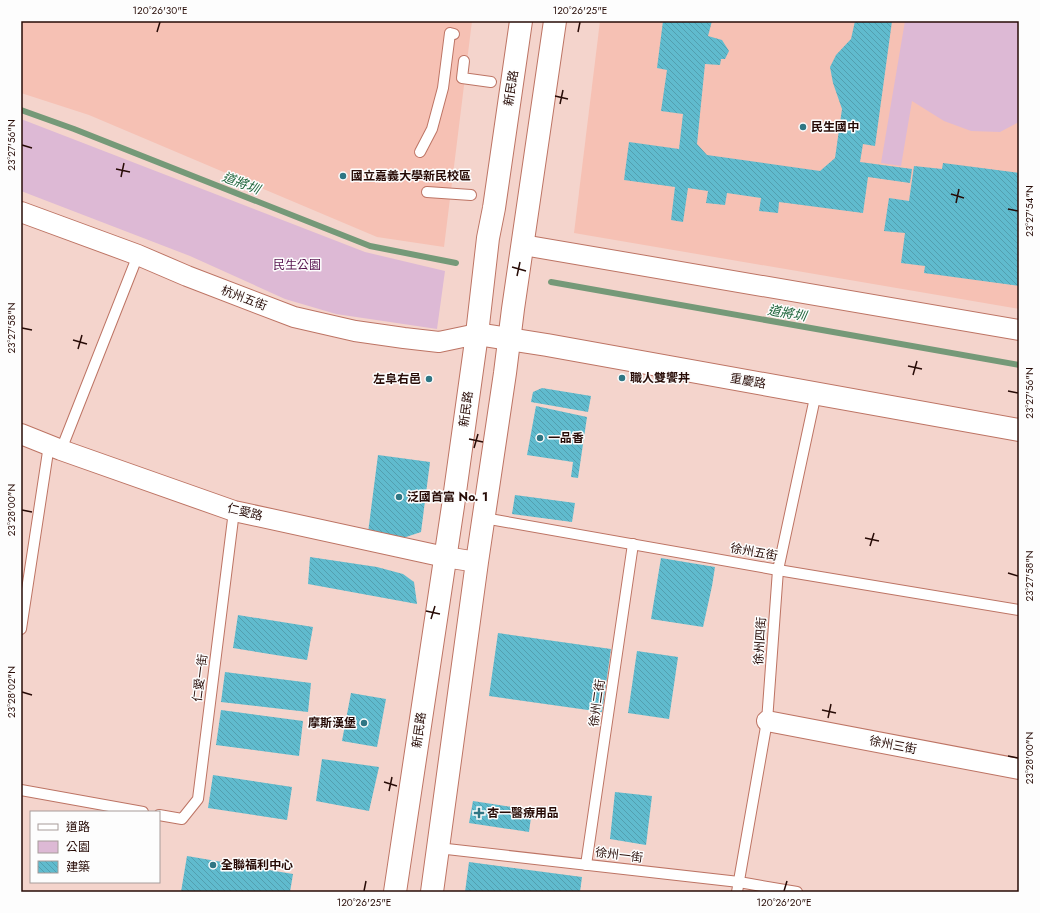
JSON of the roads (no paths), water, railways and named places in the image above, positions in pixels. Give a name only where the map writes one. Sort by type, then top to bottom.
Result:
[{"type":"street","name":"新民路","points":[[395,892],[445,557],[488,238],[495,200],[521,21]]},
{"type":"street","points":[[432,892],[477,562],[523,245],[548,22]]},
{"type":"street","name":"杭州五街","points":[[21,214],[138,255],[187,276],[294,317],[355,331],[439,342],[476,334]]},
{"type":"street","points":[[523,245],[1019,330]]},
{"type":"street","name":"重慶路","points":[[476,334],[547,345],[1019,430]]},
{"type":"street","name":"仁愛路","points":[[21,434],[234,511],[445,557],[477,562]]},
{"type":"street","name":"徐州三街","points":[[767,721],[1019,769]]},
{"type":"lane","points":[[420,152],[432,129],[442,88],[450,33],[454,34]]},
{"type":"lane","points":[[464,61],[462,78],[491,82]]},
{"type":"lane","points":[[427,192],[471,195]]},
{"type":"lane","points":[[21,629],[55,447],[138,255]]},
{"type":"lane","name":"徐州四街","points":[[738,887],[767,721],[778,570],[816,394]]},
{"type":"lane","name":"仁愛一街","points":[[160,815],[182,819],[198,799],[234,511]]},
{"type":"lane","name":"徐州五街","points":[[484,518],[778,570],[1019,610]]},
{"type":"lane","name":"徐州二街","points":[[586,865],[633,544]]},
{"type":"lane","points":[[21,790],[137,811]]},
{"type":"lane","name":"徐州一街","points":[[438,848],[586,865],[738,887],[797,892]]},
{"type":"waterway","name":"道將圳","points":[[21,110],[74,129],[370,246],[456,263]]},
{"type":"waterway","name":"道將圳","points":[[551,282],[1019,365]]},
{"type":"place","name":"民生國中","points":[[803,127]]},
{"type":"place","name":"國立嘉義大學新民校區","points":[[343,176]]},
{"type":"place","name":"職人雙饗丼","points":[[622,378]]},
{"type":"place","name":"左阜右邑","points":[[429,379]]},
{"type":"place","name":"一品香","points":[[540,438]]},
{"type":"place","name":"泛國首富 No. 1","points":[[399,497]]},
{"type":"place","name":"摩斯漢堡","points":[[364,723]]},
{"type":"place","name":"杏一醫療用品","points":[[479,813]]},
{"type":"place","name":"全聯福利中心","points":[[213,865]]},
{"type":"park label","name":"民生公園","points":[[297,265]]}]
